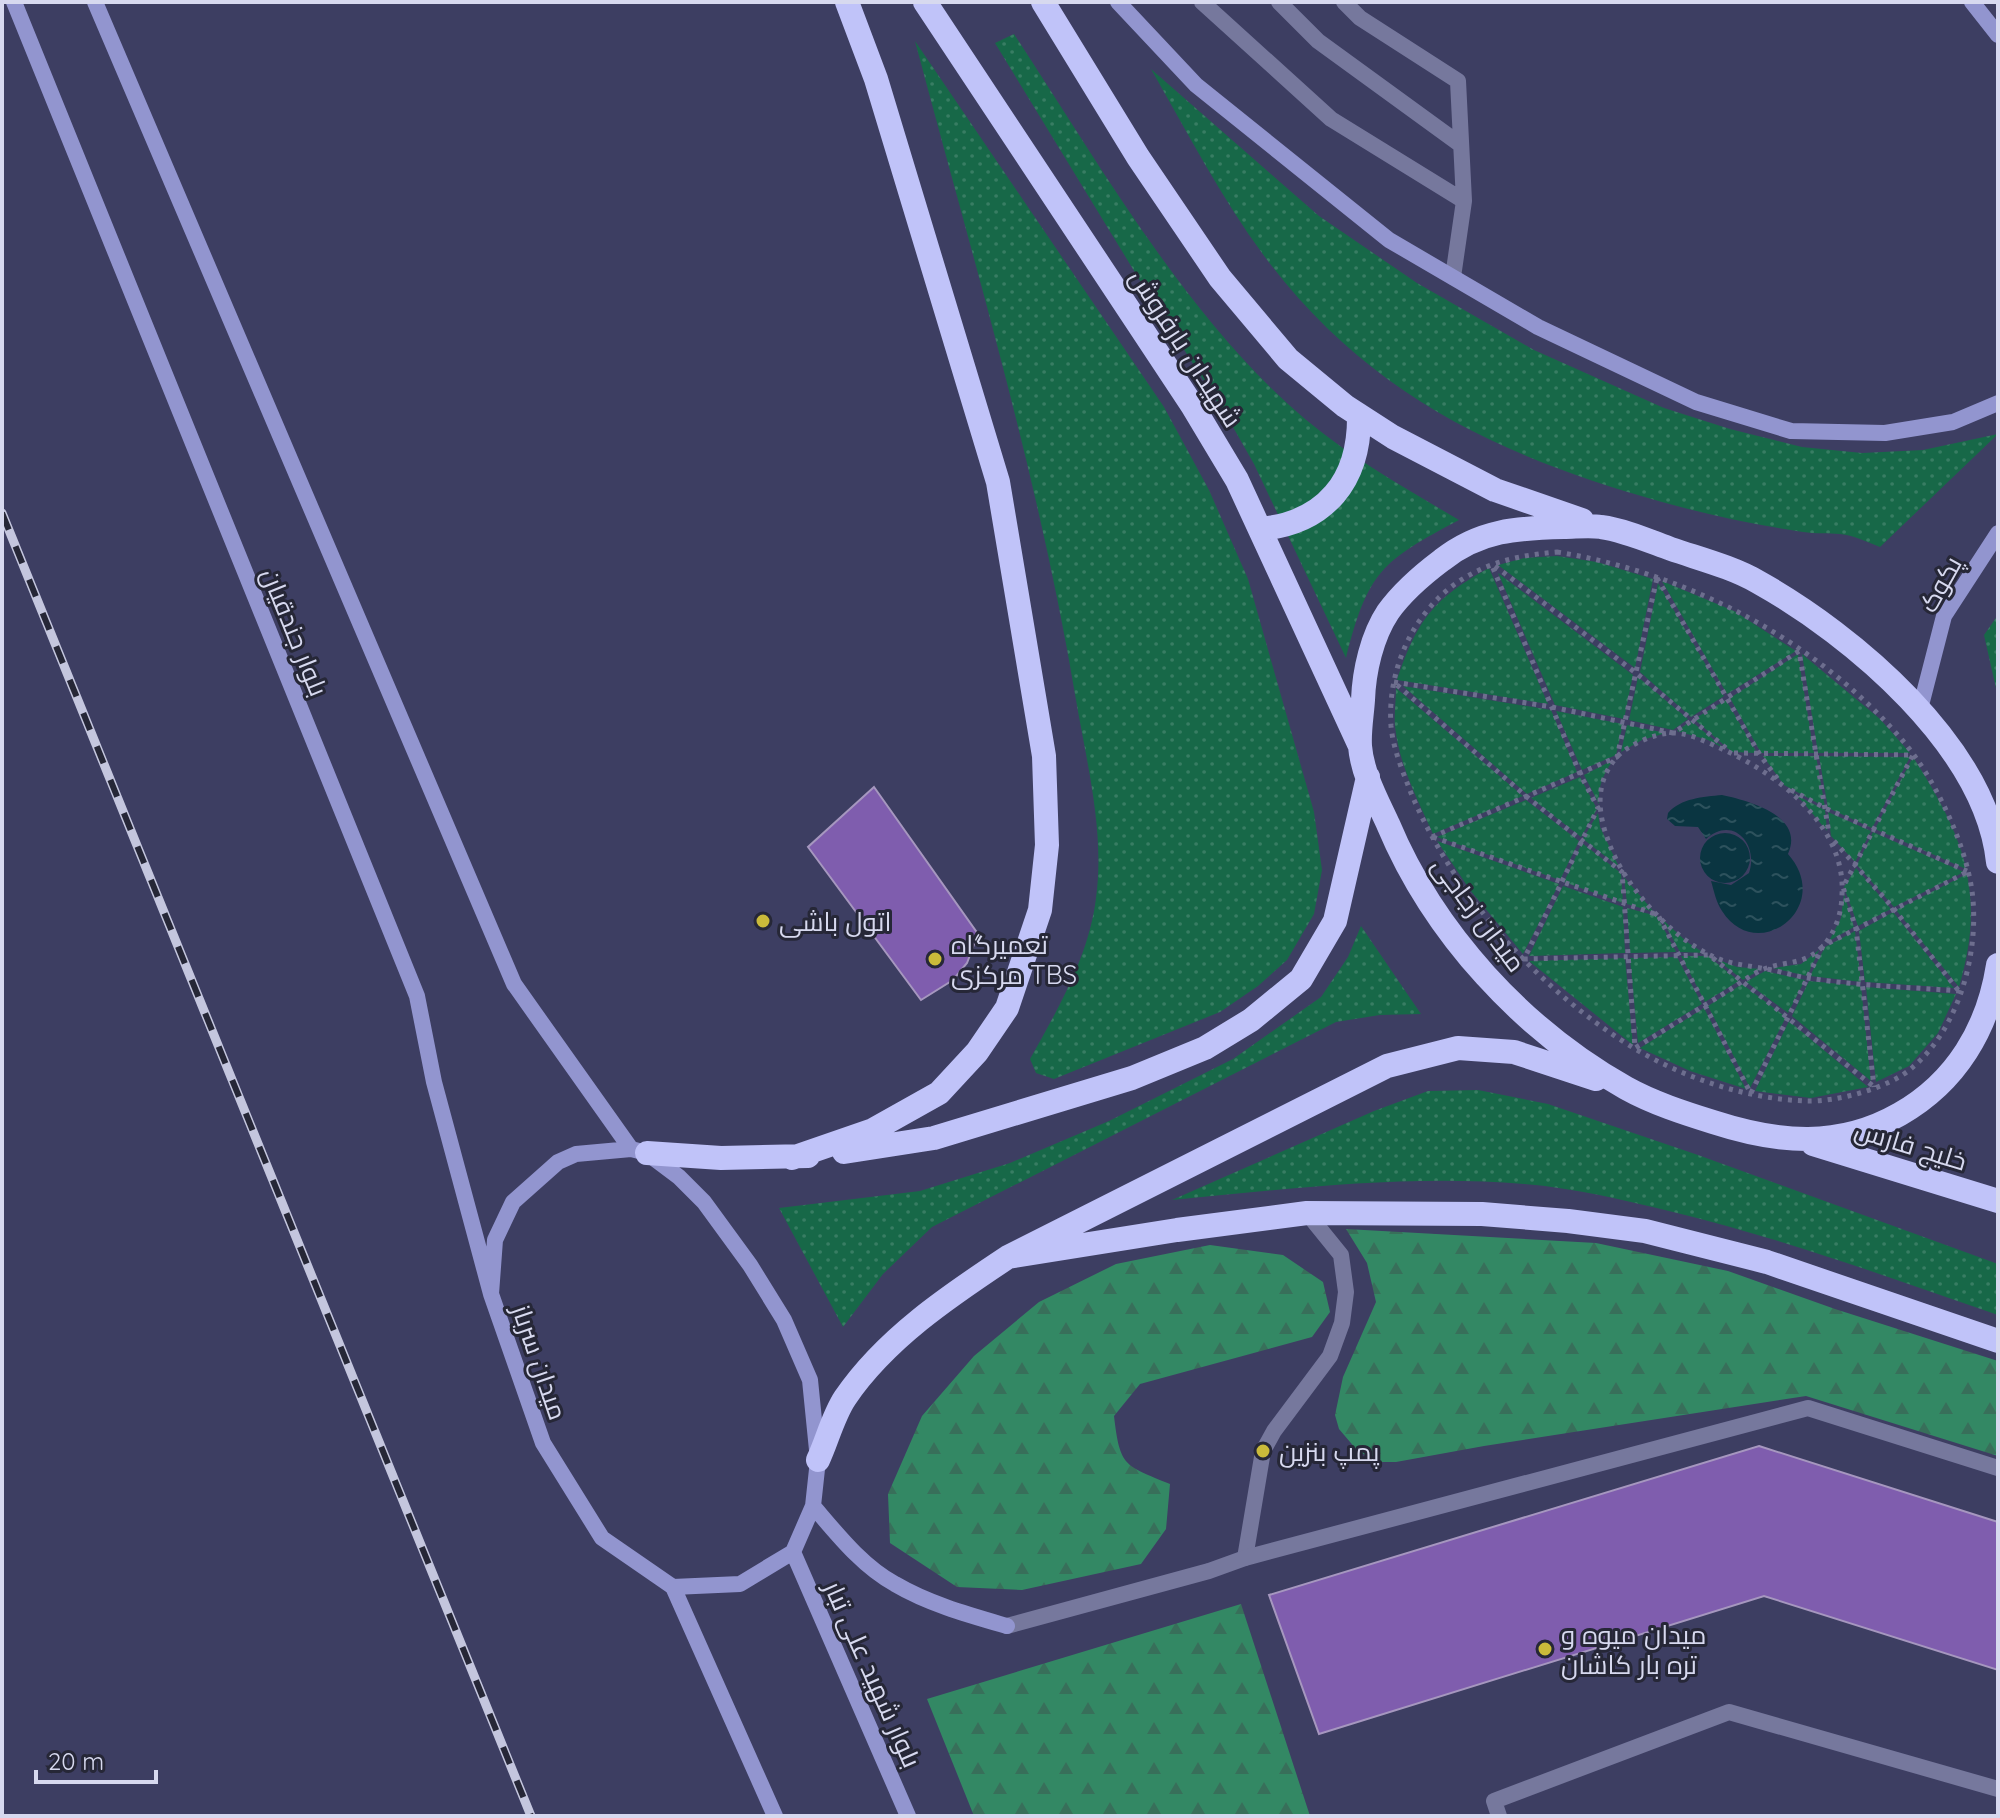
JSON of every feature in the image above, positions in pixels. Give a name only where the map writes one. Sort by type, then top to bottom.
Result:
[{"type":"highway","points":[[792,1158],[873,1130],[939,1093],[977,1052],[1007,1008],[1012,994],[1040,910],[1047,845],[1044,756],[998,482],[876,79],[847,2]]},
{"type":"highway","name":"شهیدان بارفروش","points":[[925,2],[1192,405],[1237,480],[1360,747]]},
{"type":"highway","points":[[1043,2],[1138,157],[1220,278],[1288,359],[1359,415],[1393,437],[1495,490],[1600,526]]},
{"type":"highway","points":[[1260,529],[1297,521],[1329,500],[1344,483],[1354,461],[1359,438],[1359,415]]},
{"type":"highway","name":"میدان زجاجی","points":[[1998,862],[1998,853],[1983,808],[1956,755],[1920,709],[1817,618],[1754,579],[1600,526],[1514,528],[1460,546],[1403,593],[1385,616],[1364,672],[1360,747],[1368,777],[1399,852],[1435,912],[1474,963],[1552,1036],[1572,1053],[1629,1090],[1682,1113],[1743,1132],[1807,1142],[1873,1130],[1922,1102],[1961,1064],[1984,1017],[1998,965]]},
{"type":"highway","points":[[639,1151],[721,1158],[792,1158],[934,1138],[1132,1078],[1205,1048],[1251,1020],[1301,979],[1335,921],[1368,777]]},
{"type":"highway","points":[[818,1460],[844,1400],[884,1351],[963,1286],[1008,1257],[1387,1066],[1458,1048],[1514,1052],[1629,1090]]},
{"type":"highway","name":"خلیج فارس","points":[[1807,1142],[1998,1201]]},
{"type":"highway","points":[[1008,1257],[1307,1213],[1482,1214],[1568,1221],[1645,1231],[1767,1262],[1998,1341]]},
{"type":"main road","name":"بلوار جندقیان","points":[[14,2],[417,996],[434,1082],[491,1294]]},
{"type":"main road","points":[[95,2],[514,984],[639,1151],[679,1177],[704,1202],[750,1265],[784,1320],[810,1380],[818,1460],[813,1506],[793,1552],[740,1584],[673,1587],[775,1816]]},
{"type":"main road","points":[[1118,2],[1196,85],[1389,240],[1538,327],[1696,402],[1791,431],[1885,433],[1953,422],[1998,403]]},
{"type":"main road","points":[[1972,2],[1998,35]]},
{"type":"main road","name":"پکوک","points":[[1920,709],[1944,616],[1998,533]]},
{"type":"main road","name":"میدان سرباز","points":[[639,1151],[576,1154],[558,1162],[513,1202],[495,1240],[491,1294],[543,1443],[570,1489],[602,1538],[673,1587]]},
{"type":"main road","points":[[813,1506],[847,1546],[893,1583],[953,1610],[1007,1626]]},
{"type":"main road","name":"بلوار شهید علی تبار","points":[[793,1552],[908,1816]]},
{"type":"street","points":[[1202,2],[1331,119],[1464,201]]},
{"type":"street","points":[[1279,2],[1318,41],[1461,145]]},
{"type":"street","points":[[1344,2],[1360,18],[1458,81],[1464,201],[1453,277]]},
{"type":"street","points":[[1245,1558],[1263,1451],[1274,1431],[1330,1356],[1342,1323],[1346,1292],[1341,1255],[1307,1213]]},
{"type":"street","points":[[1007,1626],[1209,1571],[1245,1558],[1808,1408],[1998,1468]]},
{"type":"street","points":[[1499,1816],[1494,1801],[1729,1712],[1998,1789]]},
{"type":"path","points":[[1557,552],[1598,559],[1657,577],[1734,609],[1818,663],[1871,708],[1907,746],[1927,776],[1964,855],[1974,926],[1971,955],[1941,1036],[1911,1069],[1864,1093],[1811,1102],[1751,1093],[1688,1073],[1635,1048],[1579,1007],[1504,939],[1468,893],[1432,837],[1403,773],[1391,725],[1393,682],[1406,643],[1418,621],[1454,582],[1491,563],[1523,554],[1557,552]]},
{"type":"path","points":[[1491,563],[1636,673],[1732,753],[1782,786],[1968,872]]},
{"type":"path","points":[[1491,563],[1580,774],[1598,808],[1602,826],[1622,872],[1635,1048]]},
{"type":"path","points":[[1524,959],[1598,808],[1605,775],[1617,757],[1657,577]]},
{"type":"path","points":[[1657,577],[1760,755],[1782,786],[1800,802],[1894,909],[1959,991]]},
{"type":"path","points":[[1432,837],[1580,774],[1643,741],[1673,733],[1799,651]]},
{"type":"path","points":[[1799,651],[1830,836],[1856,929],[1874,1087]]},
{"type":"path","points":[[1393,682],[1626,722],[1706,742],[1732,753],[1913,755]]},
{"type":"path","points":[[1393,682],[1527,797],[1622,872],[1658,915],[1688,942],[1789,1016],[1874,1087]]},
{"type":"path","points":[[1751,1093],[1839,917],[1843,887],[1913,755]]},
{"type":"path","points":[[1432,837],[1658,915],[1751,1093]]},
{"type":"path","points":[[1635,1048],[1765,968],[1800,962],[1823,946],[1968,872]]},
{"type":"path","points":[[1524,959],[1709,955],[1738,965],[1808,978],[1959,991]]},
{"type":"green space","points":[[1014,34],[1140,228],[1211,322],[1248,365],[1328,437],[1459,520],[1412,547],[1382,572],[1362,606],[1346,658],[1254,464],[1229,420],[995,43]]},
{"type":"green space","points":[[915,41],[1164,407],[1209,490],[1248,579],[1314,812],[1322,870],[1314,914],[1287,960],[1258,986],[1220,1012],[1054,1079],[1036,1073],[1030,1059],[1071,982],[1087,941],[1098,873],[1094,799],[1061,617],[1024,451]]},
{"type":"green space","points":[[1151,69],[1319,216],[1417,283],[1534,350],[1664,408],[1802,447],[1862,453],[1923,450],[1998,434],[1880,547],[1845,535],[1808,533],[1679,507],[1548,465],[1446,416],[1398,387],[1353,352],[1311,312],[1271,265],[1238,218]]},
{"type":"green space","points":[[1557,556],[1597,562],[1653,579],[1635,668],[1498,565],[1524,558]]},
{"type":"green space","points":[[1489,568],[1548,704],[1397,680],[1412,641],[1430,613],[1454,590]]},
{"type":"green space","points":[[1498,573],[1633,675],[1624,719],[1555,705]]},
{"type":"green space","points":[[1662,581],[1734,611],[1796,651],[1727,694]]},
{"type":"green space","points":[[1658,583],[1724,696],[1691,717],[1640,672]]},
{"type":"green space","points":[[1998,615],[1998,697],[1984,635]]},
{"type":"green space","points":[[1798,654],[1814,753],[1761,753],[1730,698]]},
{"type":"green space","points":[[1802,654],[1880,719],[1910,753],[1818,753]]},
{"type":"green space","points":[[1638,677],[1688,719],[1673,730],[1629,720]]},
{"type":"green space","points":[[1403,686],[1551,710],[1577,772],[1527,794]]},
{"type":"green space","points":[[1396,688],[1523,796],[1433,834],[1410,782],[1397,740]]},
{"type":"green space","points":[[1726,700],[1757,753],[1732,752],[1694,719]]},
{"type":"green space","points":[[1556,711],[1623,724],[1616,755],[1582,770]]},
{"type":"green space","points":[[1691,721],[1725,749],[1708,740],[1677,731]]},
{"type":"green space","points":[[1627,725],[1666,733],[1642,740],[1621,752]]},
{"type":"green space","points":[[1763,756],[1816,756],[1825,807],[1784,785]]},
{"type":"green space","points":[[1819,756],[1910,757],[1872,828],[1828,808]]},
{"type":"green space","points":[[1913,757],[1951,825],[1966,869],[1875,829]]},
{"type":"green space","points":[[1613,760],[1602,781],[1599,804],[1584,775]]},
{"type":"green space","points":[[1580,777],[1597,809],[1581,837],[1531,798]]},
{"type":"green space","points":[[1792,793],[1825,810],[1827,831],[1802,801]]},
{"type":"green space","points":[[1526,800],[1579,841],[1560,880],[1437,837]]},
{"type":"green space","points":[[1828,812],[1871,831],[1855,862],[1831,836]]},
{"type":"green space","points":[[1598,813],[1600,827],[1619,867],[1583,839]]},
{"type":"green space","points":[[1873,832],[1964,872],[1894,907],[1857,865]]},
{"type":"green space","points":[[1437,841],[1559,884],[1523,954],[1470,890]]},
{"type":"green space","points":[[1582,843],[1621,873],[1623,903],[1564,882]]},
{"type":"green space","points":[[1856,868],[1891,909],[1858,926],[1844,887]]},
{"type":"green space","points":[[1967,874],[1971,903],[1970,931],[1959,987],[1896,910]]},
{"type":"green space","points":[[1624,877],[1654,912],[1627,904]]},
{"type":"green space","points":[[1563,886],[1623,907],[1625,953],[1529,956]]},
{"type":"green space","points":[[1844,894],[1854,927],[1829,941],[1841,918]]},
{"type":"green space","points":[[1627,908],[1657,916],[1676,952],[1630,953]]},
{"type":"green space","points":[[1893,912],[1954,988],[1865,982],[1859,931]]},
{"type":"green space","points":[[1662,919],[1687,942],[1704,953],[1680,952]]},
{"type":"green space","points":[[1361,926],[1421,1014],[1380,1015],[1336,1022],[932,1227],[883,1274],[843,1327],[779,1208],[920,1191],[1010,1163],[1109,1121],[1233,1059],[1321,997],[1348,957]]},
{"type":"green space","points":[[1855,931],[1861,982],[1810,976],[1825,947]]},
{"type":"green space","points":[[1819,950],[1807,976],[1773,968],[1801,964]]},
{"type":"green space","points":[[1681,956],[1708,956],[1739,981],[1705,1002]]},
{"type":"green space","points":[[1677,957],[1702,1004],[1638,1043],[1630,958]]},
{"type":"green space","points":[[1625,958],[1633,1045],[1529,961]]},
{"type":"green space","points":[[1716,959],[1737,967],[1761,969],[1743,980]]},
{"type":"green space","points":[[1765,971],[1805,980],[1788,1013],[1746,982]]},
{"type":"green space","points":[[1809,981],[1861,986],[1871,1081],[1792,1016]]},
{"type":"green space","points":[[1742,984],[1786,1017],[1750,1088],[1708,1006]]},
{"type":"green space","points":[[1866,987],[1956,994],[1938,1033],[1909,1066],[1876,1082]]},
{"type":"green space","points":[[1704,1008],[1746,1089],[1690,1071],[1640,1048]]},
{"type":"green space","points":[[1789,1021],[1868,1087],[1811,1098],[1755,1091]]},
{"type":"green space","points":[[1478,1090],[1548,1104],[1998,1264],[1998,1315],[1756,1234],[1636,1203],[1562,1188],[1480,1181],[1392,1182],[1172,1200],[1374,1111],[1428,1091]]},
{"type":"green space","points":[[1346,1229],[1596,1243],[1728,1271],[1998,1361],[1998,1456],[1806,1396],[1381,1462],[1356,1449],[1339,1429],[1335,1415],[1343,1377],[1376,1302],[1367,1263]]},
{"type":"green space","points":[[1210,1245],[1283,1255],[1323,1282],[1330,1312],[1312,1337],[1140,1384],[1114,1416],[1119,1445],[1127,1462],[1143,1473],[1170,1484],[1166,1529],[1141,1564],[1022,1590],[957,1587],[890,1543],[888,1494],[922,1416],[974,1356],[1039,1302],[1116,1264]]},
{"type":"green space","points":[[1241,1604],[1310,1816],[974,1816],[927,1699]]},
{"type":"water","points":[[1722,795],[1772,812],[1789,830],[1791,841],[1788,854],[1800,874],[1802,893],[1797,910],[1786,923],[1771,931],[1754,933],[1737,927],[1722,911],[1715,896],[1711,881],[1731,885],[1749,873],[1750,852],[1741,836],[1725,830],[1706,839],[1698,827],[1675,826],[1667,819],[1673,808],[1686,801]]},
{"type":"water","points":[[1725,833],[1743,840],[1750,858],[1743,876],[1725,883],[1707,876],[1700,858],[1707,840]]},
{"type":"building","points":[[874,787],[978,934],[967,963],[953,980],[921,1000],[808,847]]},
{"type":"building","points":[[1759,1446],[1998,1522],[1998,1670],[1764,1596],[1319,1734],[1269,1595]]},
{"type":"railway","points":[[2,513],[531,1816]]},
{"type":"place","name":"اتول باشی","points":[[763,921]]},
{"type":"place","name":"تعمیرگاه مرکزی TBS","points":[[935,959]]},
{"type":"place","name":"پمپ بنزین","points":[[1263,1451]]},
{"type":"place","name":"میدان میوه و تره بار کاشان","points":[[1545,1649]]}]
